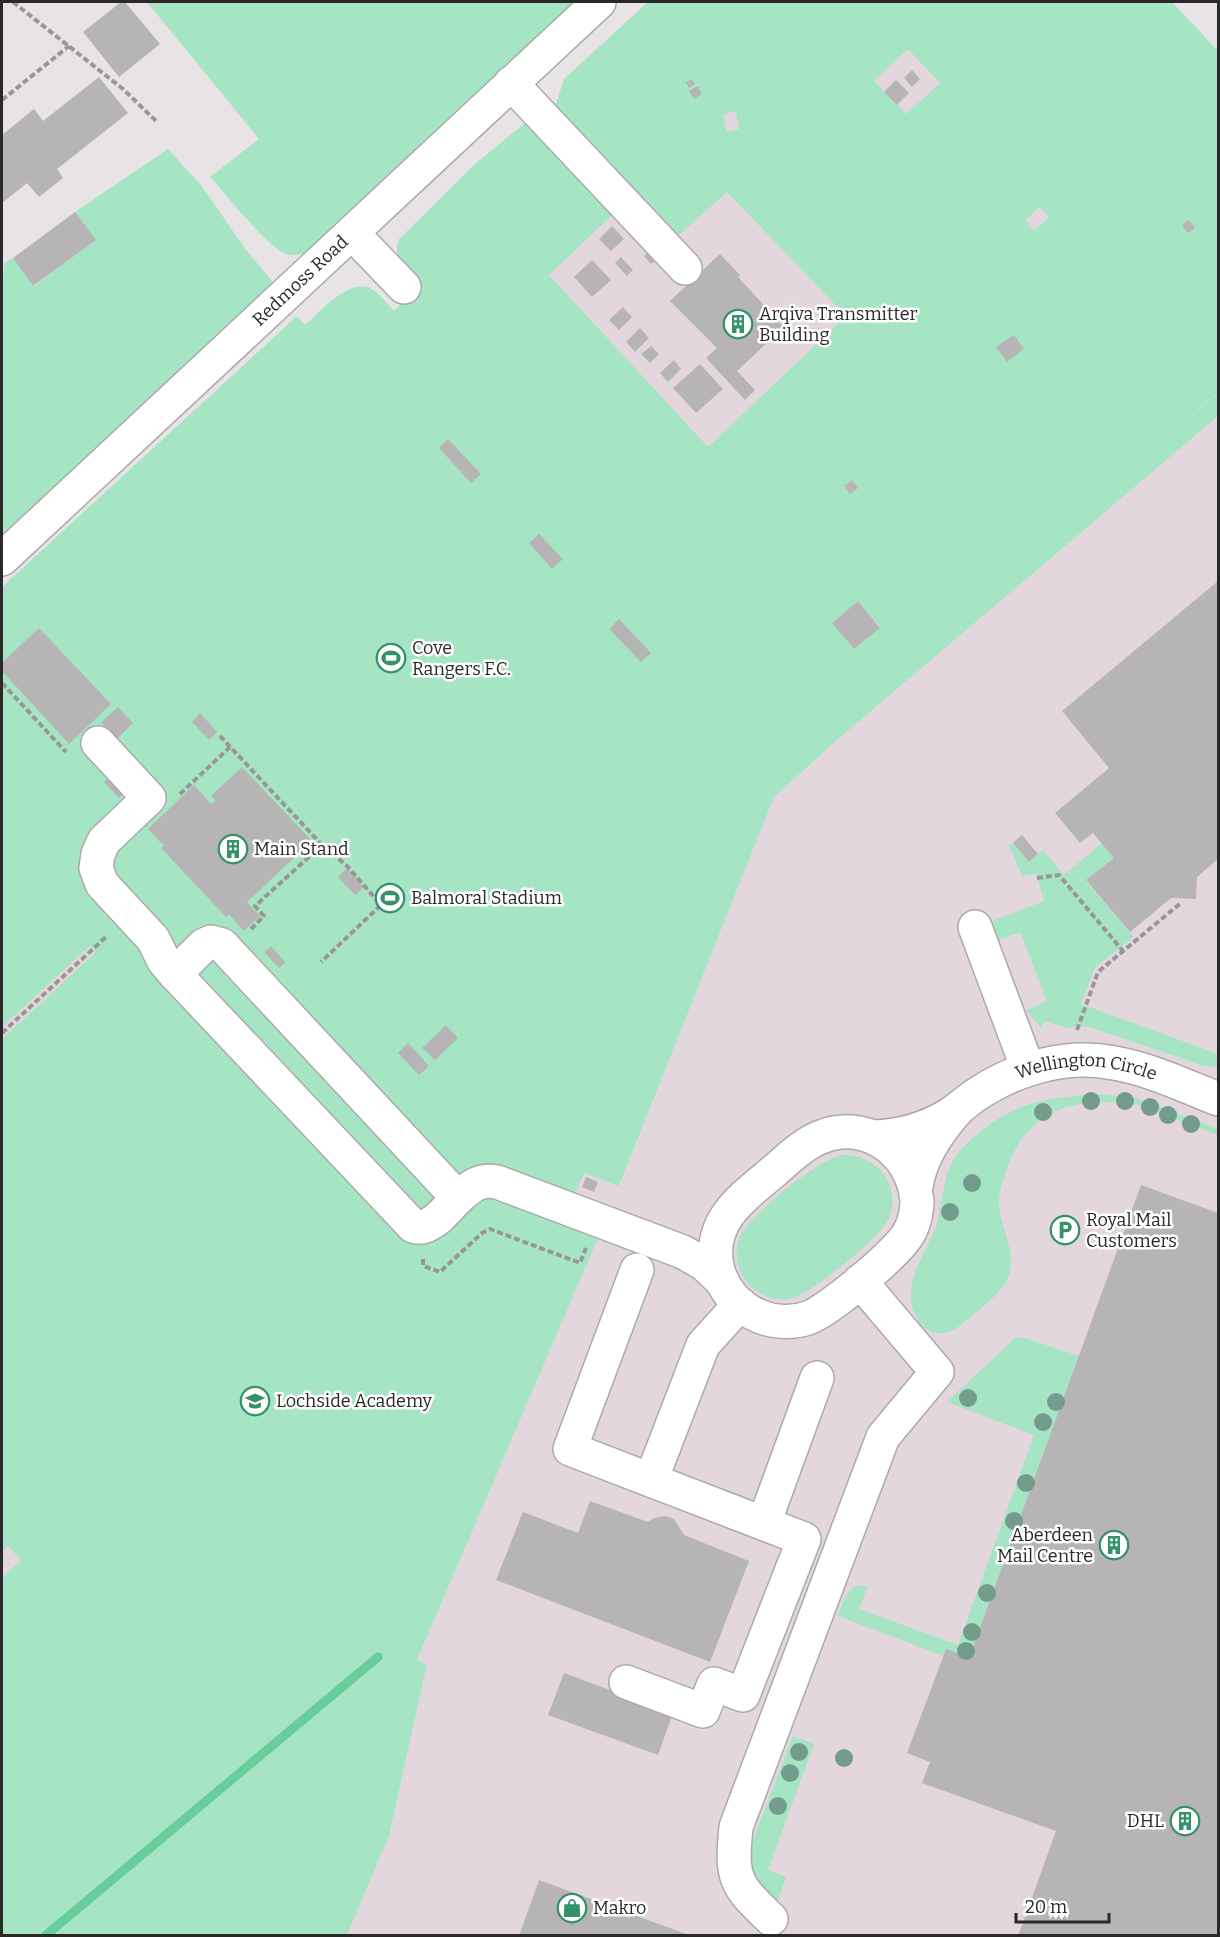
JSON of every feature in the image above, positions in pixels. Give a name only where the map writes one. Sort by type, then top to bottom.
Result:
[{"type":"street","name":"Redmoss Road","points":[[2,559],[599,2]]},
{"type":"street","points":[[511,83],[685,268]]},
{"type":"street","points":[[352,233],[404,287]]},
{"type":"street","points":[[98,743],[149,798],[104,841],[96,861],[102,884],[153,939],[164,961],[175,974],[413,1226],[422,1228],[431,1223],[476,1183],[497,1182],[668,1246],[704,1264],[731,1292],[760,1317],[783,1322],[795,1321],[828,1308],[898,1248],[910,1232],[916,1210],[915,1188],[901,1158],[893,1149],[874,1137],[863,1134],[841,1132],[829,1134],[811,1142],[739,1199],[725,1218],[720,1228],[716,1252],[717,1264],[731,1292]]},
{"type":"street","points":[[975,927],[1028,1069]]},
{"type":"street","points":[[175,974],[206,944],[214,942],[222,945],[458,1198]]},
{"type":"street","name":"Wellington Circle","points":[[874,1137],[922,1128],[959,1108],[990,1086],[1028,1069],[1065,1062],[1113,1063],[1143,1070],[1218,1098]]},
{"type":"street","name":"Wellington Circle","points":[[915,1188],[930,1147],[943,1126],[959,1108]]},
{"type":"street","points":[[668,1246],[683,1245],[703,1239],[720,1228]]},
{"type":"street","points":[[626,1682],[703,1711],[714,1684],[743,1695],[804,1539],[570,1449],[637,1270]]},
{"type":"street","points":[[771,1919],[749,1899],[737,1879],[733,1866],[736,1827],[883,1437],[937,1372],[860,1281]]},
{"type":"street","points":[[651,1480],[704,1344],[731,1292]]},
{"type":"street","points":[[764,1524],[817,1378]]},
{"type":"path","points":[[13,2],[123,89],[156,121]]},
{"type":"path","points":[[2,100],[69,46]]},
{"type":"path","points":[[220,736],[322,844],[347,866],[381,905],[321,962]]},
{"type":"path","points":[[179,795],[230,747]]},
{"type":"path","points":[[249,931],[264,916],[255,906],[322,844]]},
{"type":"path","points":[[1037,878],[1059,875],[1123,951]]},
{"type":"path","points":[[1065,1062],[1098,972],[1182,902]]},
{"type":"path","points":[[2,1033],[130,914]]},
{"type":"path","points":[[422,1228],[423,1266],[438,1272],[443,1271],[482,1233],[490,1229],[580,1263],[587,1246]]},
{"type":"shaded area","points":[[648,2],[1172,2],[1218,51],[1218,1935],[347,1935],[389,1836],[427,1664],[417,1660],[465,1547],[2,1934],[2,851],[90,945],[492,1391],[598,1239],[562,1224],[584,1172],[620,1185],[774,797],[425,246],[555,107],[564,79]]},
{"type":"green space","points":[[147,2],[574,2],[577,4],[313,250],[293,255],[286,254],[268,241],[210,177],[259,139]]},
{"type":"green space","points":[[648,2],[1172,2],[1218,51],[1218,392],[1078,511],[1218,393],[1218,416],[838,739],[774,797],[619,1186],[584,1173],[562,1224],[598,1238],[417,1660],[427,1664],[389,1836],[347,1935],[2,1935],[2,1578],[21,1560],[8,1546],[2,1551],[2,1039],[96,952],[90,946],[2,1027],[2,587],[297,316],[305,325],[335,298],[353,288],[362,286],[377,293],[394,311],[420,285],[399,259],[397,246],[399,239],[475,164],[526,122],[613,214],[549,275],[708,447],[846,316],[727,192],[677,237],[555,107],[564,79]],"holes":[[[908,49],[940,83],[906,114],[874,81]],[[736,111],[739,129],[727,132],[723,114]],[[1040,207],[1049,217],[1034,231],[1025,220]],[[858,601],[880,627],[854,649],[832,623]]]},
{"type":"green space","points":[[168,149],[201,185],[246,250],[272,281],[269,291],[2,534],[4,263],[13,258],[34,286],[95,240],[75,212]]},
{"type":"green space","points":[[1013,843],[1029,862],[1043,850],[1064,875],[1102,843],[1114,858],[1086,881],[1134,937],[1095,967],[1081,1004],[1218,1054],[1218,1067],[1204,1066],[1086,1026],[1067,1028],[1045,1021],[1041,1028],[1026,1010],[1047,1001],[1020,932],[998,940],[990,922],[1044,901],[1036,874],[1022,876],[1009,846]]},
{"type":"green space","points":[[1095,1094],[1135,1098],[1218,1129],[1218,1135],[1143,1106],[1127,1103],[1074,1105],[1046,1117],[1034,1126],[1015,1150],[1001,1187],[999,1201],[1001,1220],[1011,1256],[1011,1266],[1006,1282],[990,1300],[954,1330],[935,1333],[925,1328],[915,1315],[911,1303],[913,1280],[936,1226],[949,1167],[953,1160],[981,1131],[1009,1113],[1035,1103]]},
{"type":"green space","points":[[842,1155],[865,1159],[883,1173],[892,1196],[892,1208],[888,1220],[859,1251],[829,1276],[802,1294],[780,1300],[757,1291],[741,1273],[737,1261],[740,1236],[757,1215],[786,1189],[818,1166]]},
{"type":"green space","points":[[1015,1338],[1025,1338],[1079,1356],[969,1658],[946,1650],[943,1656],[838,1616],[851,1590],[861,1585],[868,1586],[859,1609],[958,1645],[1034,1435],[947,1402]]},
{"type":"green space","points":[[793,1736],[814,1744],[768,1870],[786,1877],[775,1908],[765,1897],[750,1867],[750,1848]]},
{"type":"building","points":[[121,2],[125,2],[160,44],[119,77],[83,32]]},
{"type":"building","points":[[912,70],[920,79],[912,87],[904,78]]},
{"type":"building","points":[[99,77],[128,113],[57,169],[63,178],[39,197],[27,183],[2,203],[2,135],[34,109],[43,121]]},
{"type":"building","points":[[692,79],[695,84],[689,88],[686,82]]},
{"type":"building","points":[[896,80],[909,93],[897,105],[884,92]]},
{"type":"building","points":[[698,86],[702,94],[694,99],[689,91]]},
{"type":"building","points":[[75,212],[96,240],[33,286],[13,258]]},
{"type":"building","points":[[1189,220],[1195,228],[1188,233],[1182,225]]},
{"type":"building","points":[[612,226],[624,239],[611,251],[599,239]]},
{"type":"building","points":[[648,252],[656,260],[651,264],[644,256]]},
{"type":"building","name":"Arqiva Transmitter Building","points":[[720,254],[784,327],[737,371],[755,390],[745,400],[706,358],[717,348],[670,301]]},
{"type":"building","points":[[621,257],[633,270],[627,276],[615,263]]},
{"type":"building","points":[[592,260],[611,280],[592,297],[574,277]]},
{"type":"building","points":[[623,307],[632,317],[619,330],[609,320]]},
{"type":"building","points":[[640,328],[649,338],[635,352],[626,342]]},
{"type":"building","points":[[1014,335],[1024,349],[1007,362],[996,347]]},
{"type":"building","points":[[651,346],[659,354],[650,363],[641,354]]},
{"type":"building","points":[[674,360],[681,369],[668,382],[660,373]]},
{"type":"building","points":[[700,364],[723,389],[696,413],[673,388]]},
{"type":"building","points":[[448,439],[481,474],[471,483],[439,448]]},
{"type":"building","points":[[852,480],[858,488],[850,494],[844,486]]},
{"type":"building","points":[[539,534],[563,559],[552,569],[529,543]]},
{"type":"building","points":[[1218,581],[1218,861],[1197,877],[1196,899],[1171,898],[1130,932],[1086,880],[1114,858],[1093,833],[1080,843],[1055,813],[1109,768],[1062,711]]},
{"type":"building","points":[[858,601],[880,628],[854,649],[832,623]]},
{"type":"building","points":[[619,619],[651,653],[641,662],[609,629]]},
{"type":"building","points":[[39,628],[111,704],[69,744],[2,671],[2,663]]},
{"type":"building","points":[[118,707],[133,723],[117,739],[101,722]]},
{"type":"building","points":[[200,713],[217,732],[209,740],[192,722]]},
{"type":"building","name":"Main Stand","points":[[242,767],[312,841],[247,902],[260,916],[244,931],[229,914],[226,917],[161,848],[164,846],[148,829],[194,785],[211,804],[215,800],[211,796]]},
{"type":"building","points":[[111,776],[125,791],[119,798],[104,782]]},
{"type":"building","points":[[1022,835],[1038,854],[1029,862],[1013,843]]},
{"type":"building","points":[[347,868],[364,887],[355,895],[338,877]]},
{"type":"building","points":[[271,946],[285,962],[279,968],[264,952]]},
{"type":"building","points":[[446,1025],[458,1038],[435,1060],[422,1048]]},
{"type":"building","points":[[408,1043],[429,1066],[419,1075],[398,1053]]},
{"type":"building","points":[[586,1177],[598,1182],[594,1192],[582,1187]]},
{"type":"building","name":"Aberdeen Mail Centre","points":[[1141,1185],[1218,1213],[1218,1936],[1018,1936],[1056,1831],[922,1783],[930,1762],[907,1753],[946,1649],[969,1658]]},
{"type":"building","points":[[590,1501],[648,1522],[665,1516],[674,1519],[684,1535],[749,1561],[710,1662],[496,1580],[523,1512],[578,1533]]},
{"type":"building","points":[[564,1673],[673,1713],[658,1755],[548,1715]]},
{"type":"building","name":"Makro","points":[[539,1880],[689,1935],[689,1936],[519,1936]]},
{"type":"waterway","points":[[45,1936],[378,1657]]},
{"type":"place","name":"Arqiva Transmitter Building","points":[[738,324]]},
{"type":"place","name":"Cove Rangers F.C.","points":[[391,658]]},
{"type":"place","name":"Main Stand","points":[[233,849]]},
{"type":"place","name":"Balmoral Stadium","points":[[390,898]]},
{"type":"place","name":"Royal Mail Customers","points":[[1065,1230]]},
{"type":"place","name":"Lochside Academy","points":[[255,1401]]},
{"type":"place","name":"Aberdeen Mail Centre","points":[[1114,1545]]},
{"type":"place","name":"DHL","points":[[1185,1821]]},
{"type":"place","name":"Makro","points":[[572,1908]]}]
